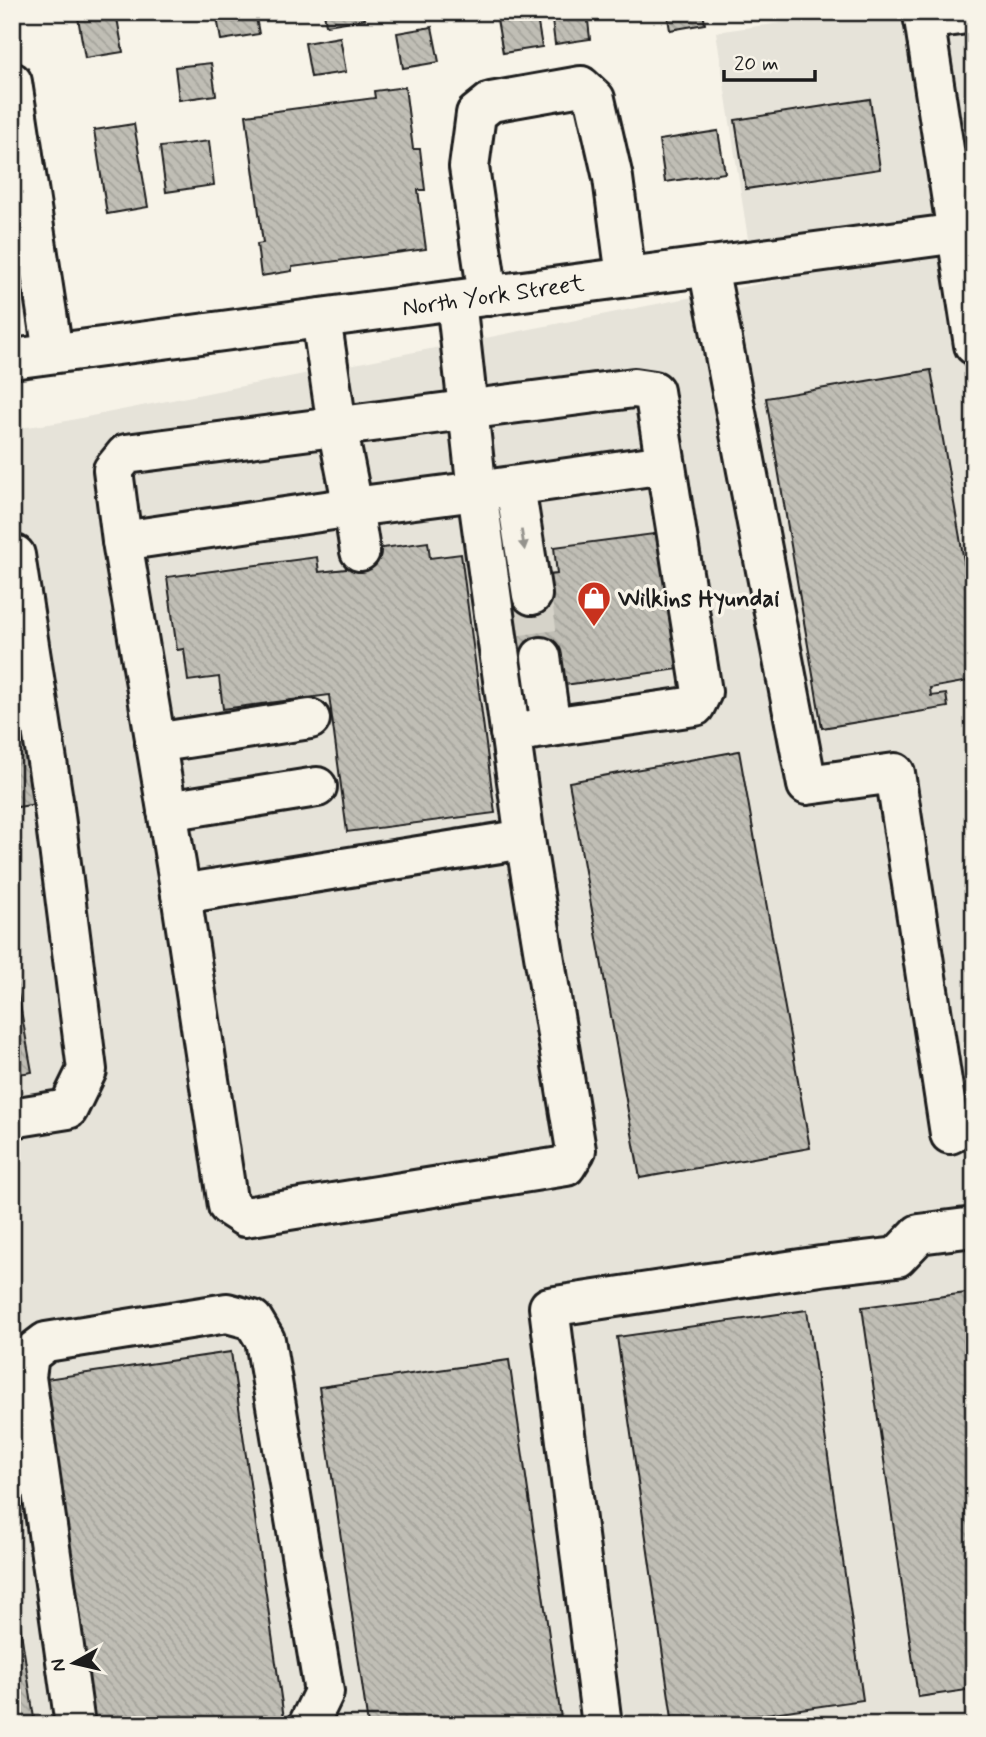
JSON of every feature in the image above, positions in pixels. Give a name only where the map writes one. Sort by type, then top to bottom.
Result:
[{"type":"main road","points":[[974,13],[923,16],[966,232],[974,345]]},
{"type":"main road","points":[[12,82],[53,354]]},
{"type":"main road","points":[[510,733],[695,706],[702,692],[654,391],[635,388],[468,410],[337,426],[126,454],[113,470],[228,1206],[245,1217],[566,1166],[576,1150],[525,839],[510,733],[477,491],[468,410],[472,298],[469,167],[476,114],[491,102],[581,86],[595,99],[613,178],[626,278]]},
{"type":"main road","name":"North York Street","points":[[12,359],[966,232]]},
{"type":"main road","points":[[708,266],[807,785],[895,773],[950,1134]]},
{"type":"main road","points":[[321,318],[360,551]]},
{"type":"main road","points":[[122,541],[665,464]]},
{"type":"main road","points":[[515,486],[531,595]]},
{"type":"main road","points":[[12,1118],[68,1109],[87,1070],[53,800],[13,548]]},
{"type":"main road","points":[[541,657],[551,727]]},
{"type":"main road","points":[[155,743],[310,719]]},
{"type":"main road","points":[[167,811],[317,787]]},
{"type":"main road","points":[[181,894],[525,839]]},
{"type":"main road","points":[[602,1725],[549,1307],[897,1257],[919,1234],[974,1227]]},
{"type":"main road","points":[[75,1725],[26,1377],[29,1355],[46,1342],[227,1313],[253,1320],[265,1340],[324,1692],[308,1725]]},
{"type":"shaded area","points":[[858,12],[910,12],[946,225],[750,252],[716,32]]},
{"type":"shaded area","points":[[931,12],[974,12],[974,223]]},
{"type":"shaded area","points":[[974,243],[974,1725],[12,1725],[12,429],[56,423]]},
{"type":"building","points":[[77,12],[116,12],[123,52],[85,58]]},
{"type":"building","points":[[216,12],[255,12],[259,34],[221,40]]},
{"type":"building","points":[[324,12],[363,12],[365,19],[326,25]]},
{"type":"building","points":[[536,12],[542,47],[503,53],[496,14]]},
{"type":"building","points":[[551,12],[587,12],[590,39],[555,44]]},
{"type":"building","points":[[667,12],[703,12],[705,24],[670,30]]},
{"type":"building","points":[[754,12],[784,12],[754,16]]},
{"type":"building","points":[[432,27],[439,62],[403,68],[397,33]]},
{"type":"building","points":[[340,37],[346,72],[311,77],[305,43]]},
{"type":"building","points":[[211,63],[216,95],[179,100],[175,67]]},
{"type":"building","points":[[405,87],[413,149],[420,149],[425,190],[418,190],[426,249],[292,267],[292,271],[261,276],[257,244],[263,243],[246,115],[375,98],[374,91]]},
{"type":"building","points":[[870,99],[880,169],[746,189],[735,120]]},
{"type":"building","points":[[134,124],[148,207],[107,214],[94,130]]},
{"type":"building","points":[[718,131],[725,173],[665,182],[659,140]]},
{"type":"building","points":[[209,141],[214,185],[166,192],[160,147]]},
{"type":"building","points":[[931,370],[974,619],[974,680],[930,688],[931,696],[946,694],[948,707],[822,728],[766,398]]},
{"type":"building","name":"Wilkins Hyundai","points":[[661,533],[679,669],[564,685],[561,658],[519,663],[510,598],[551,592],[548,575],[557,574],[554,547]]},
{"type":"building","points":[[428,542],[430,558],[461,554],[495,813],[347,832],[329,695],[223,709],[219,677],[188,681],[184,649],[177,650],[167,577],[317,557],[319,572],[346,569],[344,553]]},
{"type":"building","points":[[12,669],[36,804],[12,808]]},
{"type":"building","points":[[739,751],[810,1148],[640,1178],[569,782]]},
{"type":"building","points":[[12,960],[32,1072],[12,1075]]},
{"type":"building","points":[[974,1292],[974,1689],[918,1697],[862,1307]]},
{"type":"building","points":[[807,1310],[863,1700],[691,1725],[673,1725],[617,1337]]},
{"type":"building","points":[[231,1352],[285,1725],[184,1725],[183,1716],[126,1725],[89,1725],[39,1380]]},
{"type":"building","points":[[509,1360],[562,1725],[368,1725],[319,1387]]},
{"type":"building","points":[[14,1585],[35,1725],[12,1725]]},
{"type":"tunnel","points":[[532,595],[541,657]]},
{"type":"place","name":"Wilkins Hyundai","points":[[594,628]]}]
